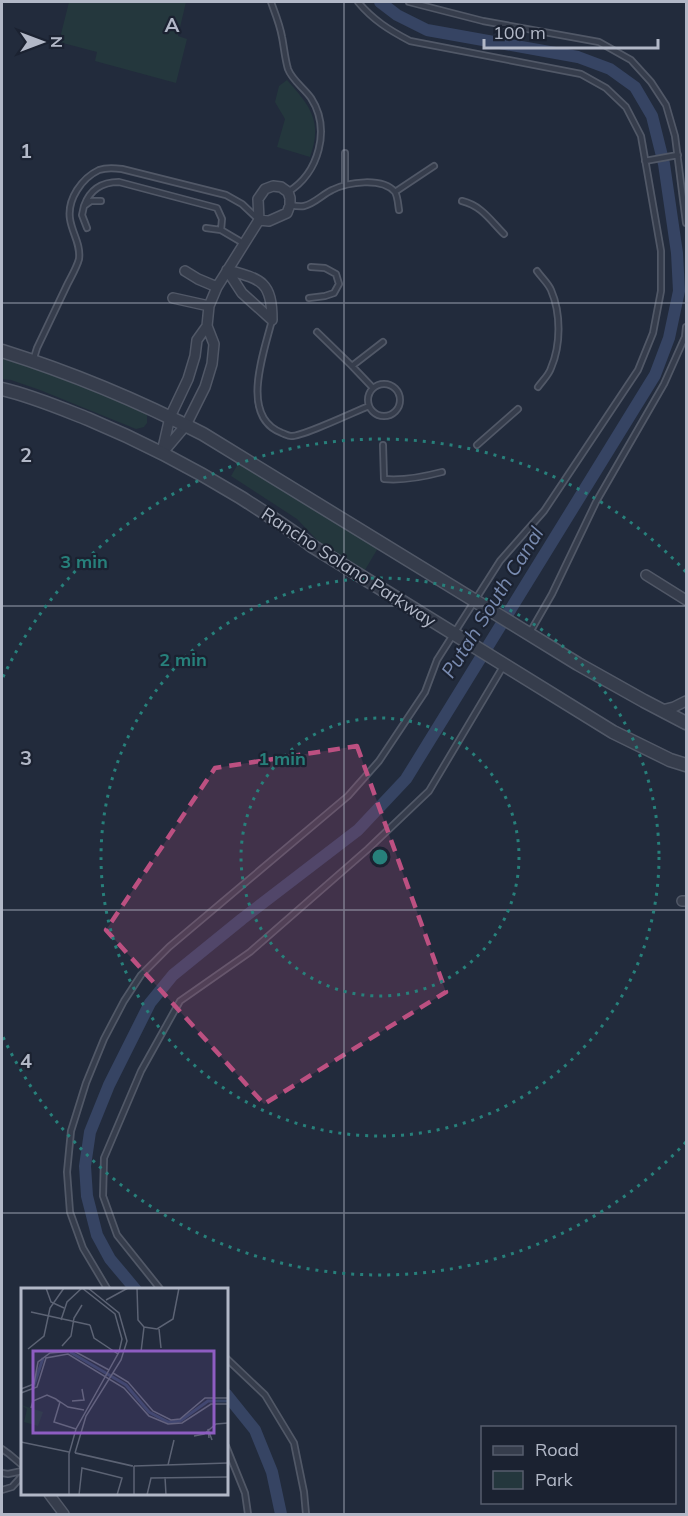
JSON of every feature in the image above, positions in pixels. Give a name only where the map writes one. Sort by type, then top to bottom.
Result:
[{"type":"street","points":[[162,452],[186,425],[205,387],[212,364],[214,344],[207,326],[209,306],[226,270],[259,220],[258,199],[265,189],[273,186],[281,187],[288,192],[290,205],[287,213],[269,221],[259,220]]},
{"type":"street","points":[[226,270],[242,293],[272,320]]},
{"type":"street","points":[[226,270],[252,277],[267,288],[272,302],[272,320]]},
{"type":"street","points":[[185,271],[217,287]]},
{"type":"street","points":[[173,298],[209,306]]},
{"type":"street","points":[[162,452],[170,417],[188,379],[197,340],[207,326]]},
{"type":"street","name":"Rancho Solano Parkway","points":[[2,351],[99,384],[186,425],[257,466],[578,664],[687,723]]},
{"type":"street","name":"Rancho Solano Parkway","points":[[2,389],[56,406],[162,452],[288,527],[312,546],[613,732],[670,760],[687,765]]},
{"type":"street","points":[[646,575],[687,600]]},
{"type":"street","points":[[662,710],[687,701]]},
{"type":"street","points":[[50,1495],[64,1515]]},
{"type":"lane","points":[[271,2],[277,17],[288,69],[310,97],[321,126],[321,138],[315,160],[300,182],[288,192]]},
{"type":"lane","points":[[107,1288],[83,1248],[70,1212],[67,1172],[71,1131],[86,1083],[104,1039],[124,1001],[141,975],[169,947],[340,803],[379,761],[425,692],[437,660],[458,636],[480,603],[500,561],[544,512],[632,380],[653,333],[661,291],[661,251],[647,160],[641,136],[627,107],[606,88],[581,74],[410,41],[386,28],[366,12],[358,2]]},
{"type":"lane","points":[[409,2],[483,21],[599,42],[631,60],[651,82],[666,105],[675,136],[675,155],[687,223]]},
{"type":"lane","points":[[345,153],[345,184]]},
{"type":"lane","points":[[647,160],[675,155]]},
{"type":"lane","points":[[395,192],[434,166]]},
{"type":"lane","points":[[33,361],[79,260],[78,242],[69,217],[72,199],[83,182],[99,171],[122,169],[226,195],[242,204],[259,220]]},
{"type":"lane","points":[[87,228],[82,215],[90,194],[107,183],[119,182],[217,208],[222,219],[220,230]]},
{"type":"lane","points":[[290,205],[303,207],[345,184],[370,182],[384,185],[395,192],[399,210]]},
{"type":"lane","points":[[84,206],[91,201],[101,201]]},
{"type":"lane","points":[[462,201],[472,203],[481,209],[504,234]]},
{"type":"lane","points":[[206,228],[220,230],[243,243]]},
{"type":"lane","points":[[309,298],[334,293],[339,284],[336,274],[325,268],[311,267]]},
{"type":"lane","points":[[537,271],[550,288],[557,309],[558,329],[551,370],[538,387]]},
{"type":"lane","points":[[272,320],[258,378],[257,400],[261,415],[272,429],[292,436],[369,406]]},
{"type":"lane","points":[[524,631],[552,594],[596,502],[664,384],[685,337],[687,327]]},
{"type":"lane","points":[[317,332],[373,388]]},
{"type":"lane","points":[[352,366],[382,342]]},
{"type":"lane","points":[[383,384],[393,387],[399,395],[399,406],[392,414],[381,416],[372,411],[369,406],[369,397],[373,388],[383,384]]},
{"type":"lane","points":[[477,445],[518,409]]},
{"type":"lane","points":[[383,445],[384,479],[421,478],[442,471]]},
{"type":"lane","points":[[159,1288],[117,1235],[103,1196],[104,1158],[141,1071],[180,1001],[250,952],[368,849],[429,791],[502,664]]},
{"type":"lane","points":[[228,1360],[265,1395],[294,1443],[304,1492],[306,1515]]},
{"type":"lane","points":[[2,1449],[21,1465]]},
{"type":"lane","points":[[228,1449],[245,1493],[248,1515]]},
{"type":"lane","points":[[2,1473],[21,1472]]},
{"type":"lane","points":[[2,1490],[12,1487],[21,1477]]},
{"type":"highlighted area","points":[[357,746],[446,992],[264,1104],[106,930],[215,768]]},
{"type":"green space","points":[[69,2],[186,2],[178,36],[187,39],[176,83],[95,61],[97,52],[59,42]]},
{"type":"green space","points":[[287,80],[308,106],[312,115],[315,133],[310,157],[277,147],[285,119],[275,102],[279,86]]},
{"type":"green space","points":[[2,357],[79,383],[143,411],[147,415],[147,423],[144,427],[136,429],[40,390],[2,379]]},
{"type":"green space","points":[[239,462],[378,548],[365,570],[318,541],[297,519],[231,476]]},
{"type":"waterway","name":"Putah South Canal","points":[[134,1288],[110,1259],[97,1235],[87,1196],[85,1166],[90,1132],[109,1085],[150,1003],[173,975],[358,830],[406,779],[655,375],[669,338],[679,291],[677,253],[664,164],[652,116],[635,87],[610,69],[578,57],[427,30],[397,15],[380,2]]},
{"type":"waterway","name":"Putah South Canal","points":[[228,1396],[255,1430],[272,1472],[281,1514]]}]
